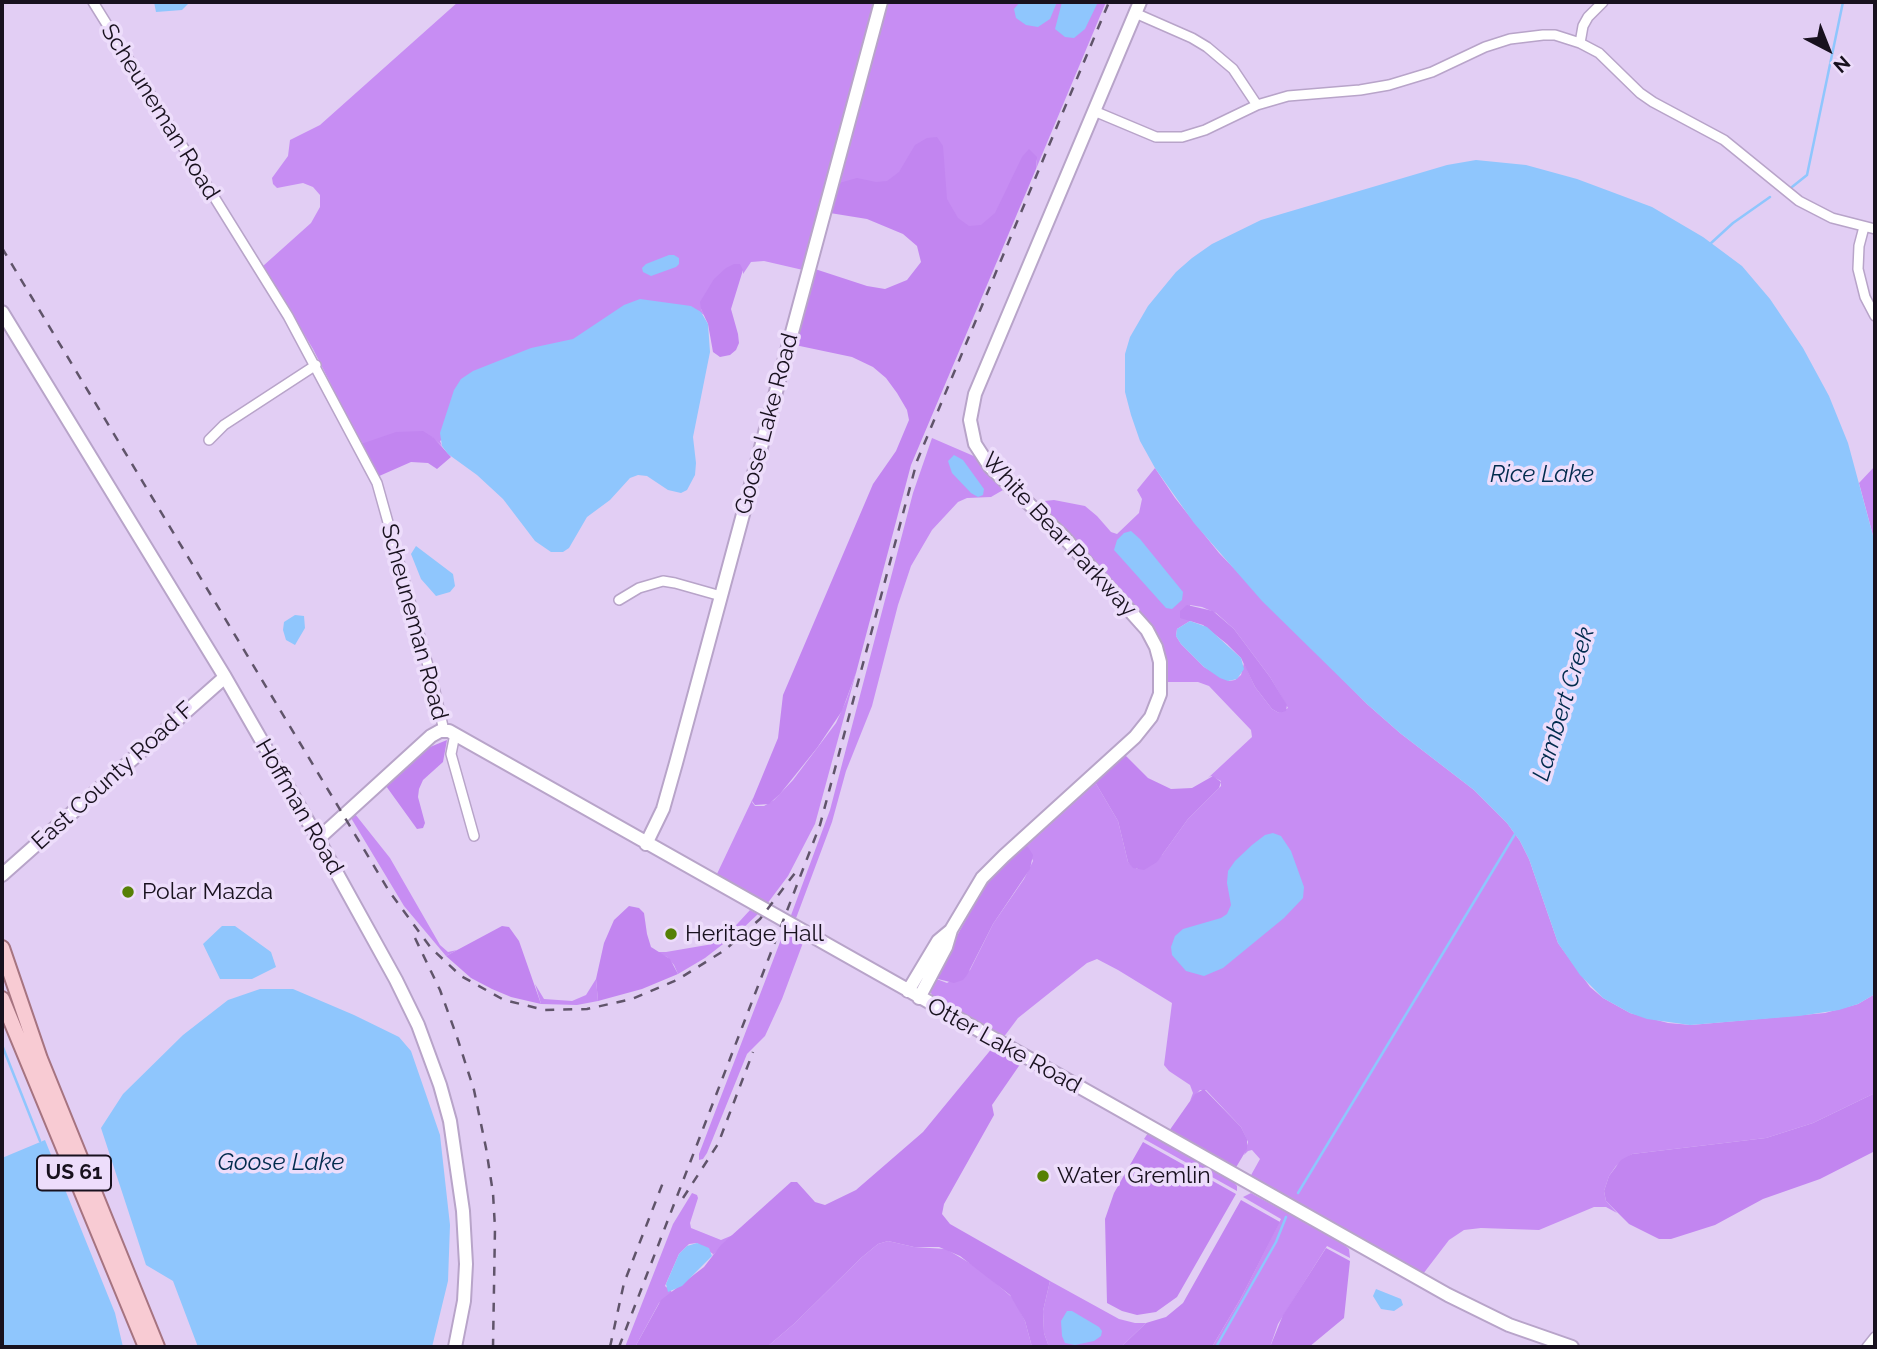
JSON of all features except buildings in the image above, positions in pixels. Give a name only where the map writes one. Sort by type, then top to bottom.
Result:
[{"type":"main road","name":"US 61","points":[[2,948],[40,1059],[157,1347]]},
{"type":"main road","name":"US 61","points":[[2,999],[146,1347]]},
{"type":"street","name":"Scheuneman Road","points":[[93,2],[253,258],[316,365],[377,482],[449,732],[431,736],[318,839]]},
{"type":"street","name":"Goose Lake Road","points":[[646,844],[669,789],[881,2]]},
{"type":"street","points":[[1580,43],[1583,26],[1588,17],[1603,2]]},
{"type":"street","points":[[1137,8],[1208,47],[1233,69],[1256,105]]},
{"type":"street","name":"White Bear Parkway","points":[[913,994],[946,947],[951,930],[975,888],[988,872],[1135,737],[1150,719],[1160,694],[1160,659],[1146,628],[1063,536],[990,467],[975,444],[971,431],[971,407],[975,394],[1137,8]]},
{"type":"street","points":[[1094,111],[1156,137],[1193,135],[1256,105],[1288,96],[1389,85],[1432,72],[1485,47],[1510,39],[1543,35],[1568,38],[1610,62],[1627,81],[1653,102],[1736,148],[1799,201],[1832,218],[1875,229]]},
{"type":"street","points":[[1864,227],[1858,269],[1865,297],[1875,316]]},
{"type":"street","name":"Hoffman Road","points":[[2,312],[225,677],[397,980],[418,1025],[450,1121],[463,1211],[465,1289],[456,1347]]},
{"type":"street","points":[[209,440],[224,425],[316,365]]},
{"type":"street","points":[[619,600],[639,588],[663,581],[721,596]]},
{"type":"street","name":"East County Road F","points":[[2,875],[225,677]]},
{"type":"street","points":[[449,732],[451,754],[474,836]]},
{"type":"street","name":"Otter Lake Road","points":[[449,732],[1448,1295],[1504,1322],[1572,1347]]},
{"type":"street","points":[[1867,1347],[1875,1337]]},
{"type":"shaded area","points":[[458,2],[875,2],[803,270],[764,261],[751,262],[743,274],[743,270],[701,309],[704,315],[697,310],[440,441],[442,446],[432,437],[370,462],[313,349],[263,266],[311,223],[320,207],[320,195],[313,187],[303,183],[277,188],[272,178],[288,156],[290,140],[320,125]]},
{"type":"shaded area","points":[[887,2],[1106,2],[1036,169],[1037,159],[973,285],[934,240],[833,203]]},
{"type":"shaded area","points":[[937,137],[943,146],[947,199],[958,218],[969,226],[981,225],[995,213],[1022,157],[1029,149],[1037,157],[1036,169],[911,465],[856,673],[842,711],[817,748],[780,794],[769,804],[755,805],[752,801],[778,738],[783,695],[873,484],[896,451],[909,420],[907,410],[897,393],[873,367],[852,357],[795,345],[815,269],[885,289],[907,280],[921,262],[917,246],[903,234],[867,219],[830,213],[839,183],[857,178],[887,181],[899,172],[915,145],[927,138]]},
{"type":"shaded area","points":[[734,264],[740,264],[743,270],[731,309],[739,343],[730,355],[720,357],[713,352],[708,324],[700,302],[714,279]]},
{"type":"shaded area","points":[[423,431],[434,438],[451,457],[437,469],[428,463],[411,462],[377,477],[361,444],[396,432]]},
{"type":"shaded area","points":[[932,438],[976,457],[1003,490],[991,497],[967,498],[958,502],[932,530],[911,566],[872,706],[846,771],[832,822],[795,921],[790,918],[830,810],[913,493]]},
{"type":"shaded area","points":[[1875,466],[1875,543],[1859,483]]},
{"type":"shaded area","points":[[1155,468],[1219,553],[1367,704],[1474,790],[1507,823],[1529,859],[1558,943],[1590,987],[1603,998],[1630,1013],[1668,1023],[1691,1025],[1825,1013],[1858,1004],[1875,994],[1875,1093],[1813,1123],[1766,1138],[1632,1154],[1616,1166],[1604,1191],[1606,1201],[1617,1213],[1606,1207],[1594,1207],[1539,1230],[1464,1230],[1449,1240],[1423,1274],[1250,1177],[1260,1159],[1252,1150],[1244,1155],[1248,1142],[1241,1127],[1206,1090],[1200,1090],[1190,1101],[1193,1093],[1190,1085],[1164,1065],[1172,1003],[1118,970],[1097,959],[1087,963],[1018,1018],[1003,1038],[934,999],[929,989],[934,978],[947,983],[970,970],[993,924],[1033,861],[1026,844],[1095,782],[1118,821],[1128,862],[1137,869],[1162,855],[1188,819],[1221,786],[1221,781],[1211,776],[1208,778],[1252,737],[1251,730],[1209,686],[1198,682],[1167,682],[1164,653],[1149,623],[1071,536],[1035,502],[1054,500],[1085,506],[1111,532],[1117,534],[1139,513],[1142,499],[1137,490]],"holes":[[[1190,605],[1216,613],[1234,629],[1270,677],[1288,708],[1279,713],[1272,709],[1255,687],[1244,663],[1241,675],[1229,681],[1204,667],[1181,644],[1176,636],[1177,629],[1190,621]]]},
{"type":"shaded area","points":[[1187,605],[1213,611],[1234,629],[1270,677],[1287,705],[1286,711],[1279,713],[1272,709],[1255,687],[1241,658],[1227,644],[1203,625],[1180,618],[1180,611]]},
{"type":"shaded area","points":[[856,673],[815,824],[788,876],[767,904],[716,876],[753,798],[755,806],[764,806],[774,800],[793,780],[836,723]]},
{"type":"shaded area","points":[[447,740],[443,762],[423,780],[419,789],[418,797],[425,823],[423,828],[417,829],[386,786],[430,747]]},
{"type":"shaded area","points":[[1125,755],[1148,778],[1171,789],[1192,788],[1213,776],[1221,782],[1219,788],[1188,819],[1157,862],[1144,870],[1133,868],[1128,862],[1118,821],[1095,782]]},
{"type":"shaded area","points":[[355,814],[390,858],[440,945],[448,952],[457,950],[446,956],[404,906],[351,818]]},
{"type":"shaded area","points":[[1026,844],[1033,855],[1030,869],[993,924],[967,975],[963,980],[954,983],[934,978],[983,888]]},
{"type":"shaded area","points":[[629,906],[639,908],[644,913],[651,947],[670,959],[678,974],[642,989],[598,1001],[596,979],[604,943],[614,920]]},
{"type":"shaded area","points":[[750,910],[758,914],[740,931],[705,958],[678,974],[667,957],[657,953],[652,948],[657,952],[666,952],[707,945],[727,935]]},
{"type":"shaded area","points":[[502,926],[509,927],[519,941],[541,1004],[492,989],[471,978],[446,956]]},
{"type":"shaded area","points":[[785,929],[804,940],[765,1036],[747,1054],[707,1153],[699,1160],[699,1154]]},
{"type":"shaded area","points":[[596,979],[598,1001],[577,1005],[541,1004],[535,984],[544,999],[572,1001],[586,995]]},
{"type":"shaded area","points":[[993,1047],[1021,1063],[992,1105],[994,1115],[944,1204],[942,1214],[950,1224],[1050,1281],[1043,1311],[1044,1333],[1049,1347],[1032,1347],[1025,1321],[1010,1295],[960,1256],[939,1247],[914,1247],[888,1241],[878,1244],[861,1258],[767,1347],[635,1347],[661,1300],[704,1267],[721,1245],[791,1182],[797,1182],[815,1202],[825,1205],[856,1190],[923,1132]]},
{"type":"shaded area","points":[[1204,1089],[1241,1127],[1247,1139],[1247,1149],[1235,1169],[1169,1131],[1195,1094]]},
{"type":"shaded area","points":[[1875,1093],[1875,1151],[1820,1179],[1763,1199],[1715,1225],[1671,1239],[1659,1239],[1629,1224],[1606,1201],[1604,1191],[1609,1176],[1621,1160],[1632,1154],[1766,1138],[1813,1123]]},
{"type":"shaded area","points":[[1148,1133],[1234,1182],[1237,1191],[1144,1139]]},
{"type":"shaded area","points":[[1143,1142],[1236,1194],[1177,1297],[1156,1312],[1137,1315],[1107,1303],[1105,1219],[1114,1193]]},
{"type":"shaded area","points":[[692,1193],[698,1198],[690,1223],[691,1228],[721,1240],[733,1235],[712,1256],[713,1254],[697,1243],[689,1244],[679,1254],[665,1286],[672,1292],[675,1291],[659,1303],[635,1347],[625,1347],[673,1224]]},
{"type":"shaded area","points":[[1251,1193],[1341,1242],[1349,1249],[1350,1258],[1327,1246],[1278,1324],[1270,1347],[1212,1347],[1241,1298],[1281,1219],[1243,1197]]},
{"type":"shaded area","points":[[1241,1200],[1280,1222],[1212,1347],[1121,1347],[1146,1323],[1166,1317],[1183,1303]]},
{"type":"shaded area","points":[[888,1241],[914,1247],[946,1249],[978,1268],[1014,1299],[1025,1321],[1032,1347],[767,1347],[861,1258],[878,1244]]},
{"type":"shaded area","points":[[1326,1248],[1350,1261],[1344,1318],[1309,1347],[1270,1347],[1283,1315]]},
{"type":"shaded area","points":[[1050,1281],[1119,1319],[1146,1323],[1121,1347],[1049,1347],[1044,1333],[1043,1311]]},
{"type":"water","points":[[154,2],[190,2],[182,10],[156,12]]},
{"type":"water","points":[[1020,2],[1057,2],[1050,19],[1038,27],[1026,25],[1016,18],[1014,9]]},
{"type":"water","points":[[1062,2],[1098,2],[1085,29],[1074,38],[1065,37],[1055,29]]},
{"type":"water","name":"Rice Lake","points":[[1476,160],[1526,165],[1577,179],[1652,207],[1703,237],[1742,266],[1770,299],[1803,348],[1829,396],[1848,443],[1875,543],[1875,994],[1858,1004],[1799,1016],[1690,1025],[1647,1019],[1603,998],[1580,975],[1558,943],[1529,859],[1507,823],[1474,790],[1367,704],[1262,601],[1194,523],[1155,468],[1140,441],[1125,392],[1125,354],[1130,337],[1148,306],[1176,272],[1192,258],[1212,244],[1261,220],[1447,165]]},
{"type":"water","points":[[669,255],[679,258],[676,267],[651,276],[643,272],[642,268],[646,264]]},
{"type":"water","points":[[640,299],[691,306],[701,312],[708,324],[710,352],[693,437],[695,475],[687,490],[681,493],[668,490],[647,476],[630,478],[610,500],[587,517],[569,548],[563,552],[551,552],[535,541],[503,499],[477,475],[448,454],[442,446],[440,433],[454,390],[461,379],[473,371],[531,348],[573,339],[624,305]]},
{"type":"water","points":[[954,455],[963,460],[984,489],[983,495],[978,497],[971,493],[952,473],[948,461]]},
{"type":"water","points":[[1131,531],[1183,592],[1182,600],[1172,609],[1166,608],[1114,550],[1117,540],[1124,533]]},
{"type":"water","points":[[416,546],[453,574],[455,586],[450,592],[436,596],[421,579],[411,554]]},
{"type":"water","points":[[295,615],[304,616],[305,628],[295,645],[286,640],[283,630],[284,622]]},
{"type":"water","points":[[1190,621],[1207,627],[1241,658],[1244,669],[1237,679],[1228,681],[1220,678],[1204,667],[1181,644],[1176,636],[1177,629]]},
{"type":"water","points":[[1273,833],[1281,836],[1291,851],[1304,887],[1303,898],[1284,918],[1223,968],[1204,976],[1186,971],[1172,955],[1171,947],[1175,936],[1183,929],[1227,914],[1231,905],[1228,871],[1252,845],[1265,835]]},
{"type":"water","points":[[222,926],[235,926],[271,952],[276,967],[252,979],[220,979],[203,944]]},
{"type":"water","name":"Goose Lake","points":[[260,989],[293,989],[399,1037],[411,1051],[440,1135],[450,1225],[448,1281],[432,1347],[198,1347],[173,1281],[146,1265],[101,1128],[123,1094],[183,1035],[228,1000]]},
{"type":"water","points":[[45,1140],[115,1313],[123,1347],[2,1347],[2,1158]]},
{"type":"water","points":[[697,1243],[709,1248],[712,1256],[682,1286],[668,1292],[666,1284],[679,1254],[687,1246]]},
{"type":"water","points":[[1376,1289],[1401,1299],[1403,1305],[1394,1311],[1381,1309],[1373,1296]]},
{"type":"water","points":[[1067,1311],[1072,1311],[1099,1327],[1101,1336],[1094,1341],[1075,1345],[1065,1343],[1061,1321]]},
{"type":"waterway","points":[[1792,187],[1807,175],[1843,2]]},
{"type":"waterway","name":"Lambert Creek","points":[[1710,244],[1733,223],[1770,197]]},
{"type":"waterway","name":"Lambert Creek","points":[[1298,1193],[1515,834]]},
{"type":"waterway","points":[[2,1045],[40,1141]]},
{"type":"waterway","name":"Lambert Creek","points":[[1216,1347],[1276,1242],[1286,1217]]},
{"type":"railway","points":[[619,1347],[820,825],[917,461],[1109,2]]},
{"type":"railway","points":[[2,248],[389,891],[431,948],[461,976],[504,1000],[545,1010],[587,1009],[632,999],[677,980],[725,950],[760,919],[795,873]]},
{"type":"railway","points":[[415,938],[440,990],[457,1037],[474,1090],[486,1148],[495,1228],[493,1347]]},
{"type":"railway","points":[[683,1198],[718,1144],[753,1052]]},
{"type":"railway","points":[[610,1347],[624,1283],[664,1180]]},
{"type":"place","name":"Polar Mazda","points":[[128,892]]},
{"type":"place","name":"Heritage Hall","points":[[671,934]]},
{"type":"place","name":"Water Gremlin","points":[[1043,1176]]}]
